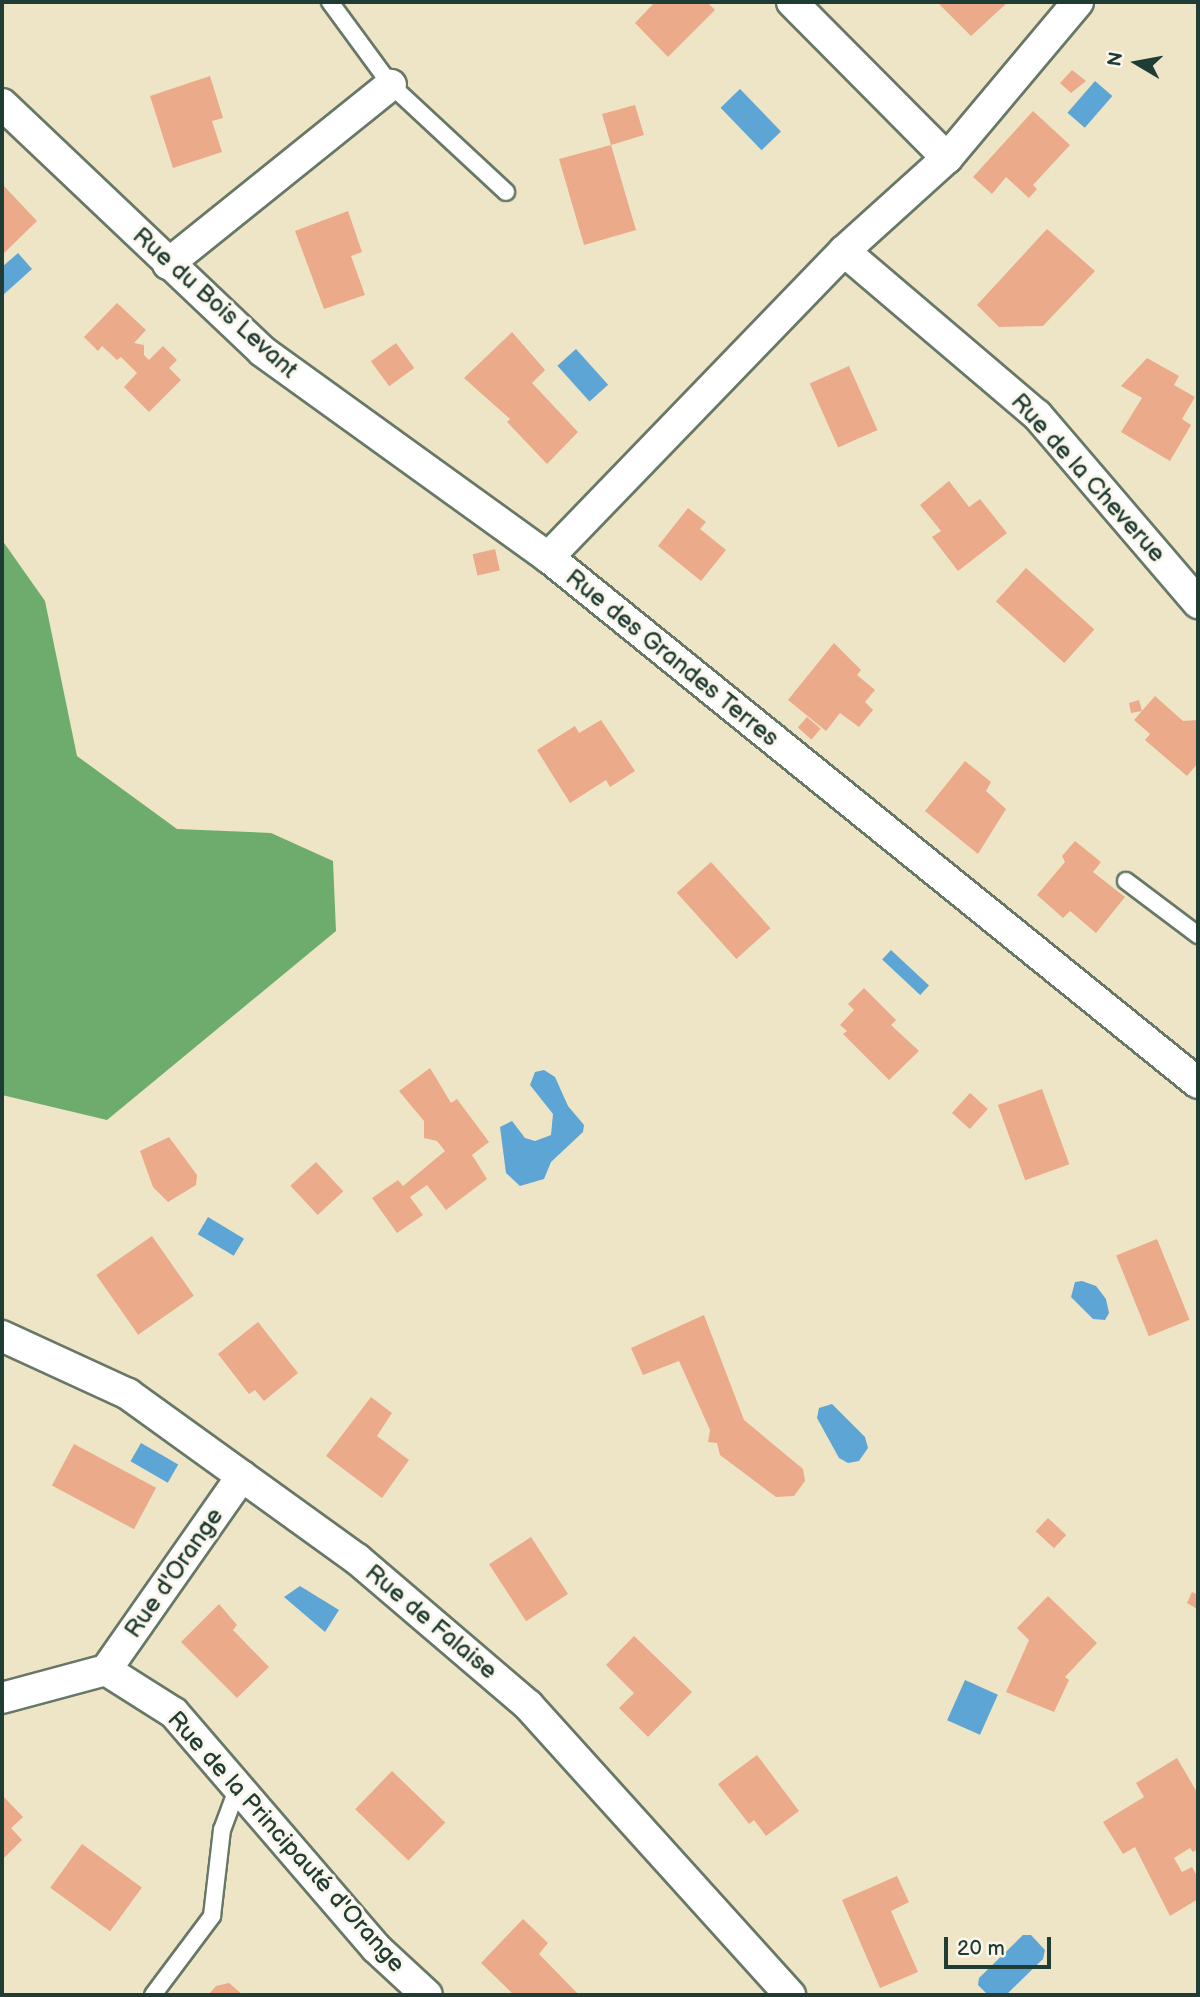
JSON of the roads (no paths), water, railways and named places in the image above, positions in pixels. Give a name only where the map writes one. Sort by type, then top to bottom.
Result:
[{"type":"street","points":[[792,2],[947,158]]},
{"type":"street","name":"Rue des Grandes Terres","points":[[1078,2],[947,158],[844,250],[548,557],[1198,1083]]},
{"type":"street","points":[[168,264],[391,85]]},
{"type":"street","name":"Rue du Bois Levant","points":[[2,104],[262,351],[548,557]]},
{"type":"street","name":"Rue de la Cheverue","points":[[844,250],[1037,415],[1198,603]]},
{"type":"street","name":"Rue de Falaise","points":[[2,1336],[128,1394],[357,1559],[528,1704],[790,1995]]},
{"type":"street","name":"Rue d'Orange","points":[[106,1670],[242,1476]]},
{"type":"street","points":[[2,1698],[106,1670]]},
{"type":"street","name":"Rue de la Principauté d'Orange","points":[[106,1670],[174,1713],[376,1948],[427,1995]]},
{"type":"lane","points":[[330,2],[391,85],[506,192]]},
{"type":"lane","points":[[1126,881],[1198,935]]},
{"type":"lane","points":[[153,1995],[212,1916],[222,1830],[238,1787]]},
{"type":"water","points":[[1095,81],[1112,96],[1085,128],[1067,113]]},
{"type":"water","points":[[740,89],[781,131],[762,150],[721,108]]},
{"type":"water","points":[[18,253],[32,269],[2,296],[2,267]]},
{"type":"water","points":[[576,349],[608,385],[590,401],[557,366]]},
{"type":"water","points":[[891,950],[929,985],[920,995],[882,960]]},
{"type":"water","points":[[544,1070],[555,1077],[568,1106],[584,1125],[583,1132],[551,1162],[544,1179],[520,1186],[506,1173],[500,1127],[512,1121],[525,1138],[535,1141],[551,1135],[553,1114],[530,1085],[535,1072]]},
{"type":"water","points":[[208,1217],[244,1239],[234,1256],[198,1234]]},
{"type":"water","points":[[1082,1281],[1096,1286],[1106,1299],[1109,1313],[1105,1320],[1093,1319],[1071,1297],[1075,1282]]},
{"type":"water","points":[[832,1404],[865,1437],[868,1448],[859,1461],[848,1463],[839,1458],[817,1418],[819,1408]]},
{"type":"water","points":[[141,1443],[178,1464],[168,1483],[130,1461]]},
{"type":"water","points":[[300,1586],[339,1610],[325,1632],[284,1597]]},
{"type":"water","points":[[965,1680],[998,1695],[980,1735],[947,1720]]},
{"type":"water","points":[[1023,1935],[1031,1935],[1045,1950],[1043,1959],[1006,1995],[988,1995],[978,1985],[979,1978]]}]
